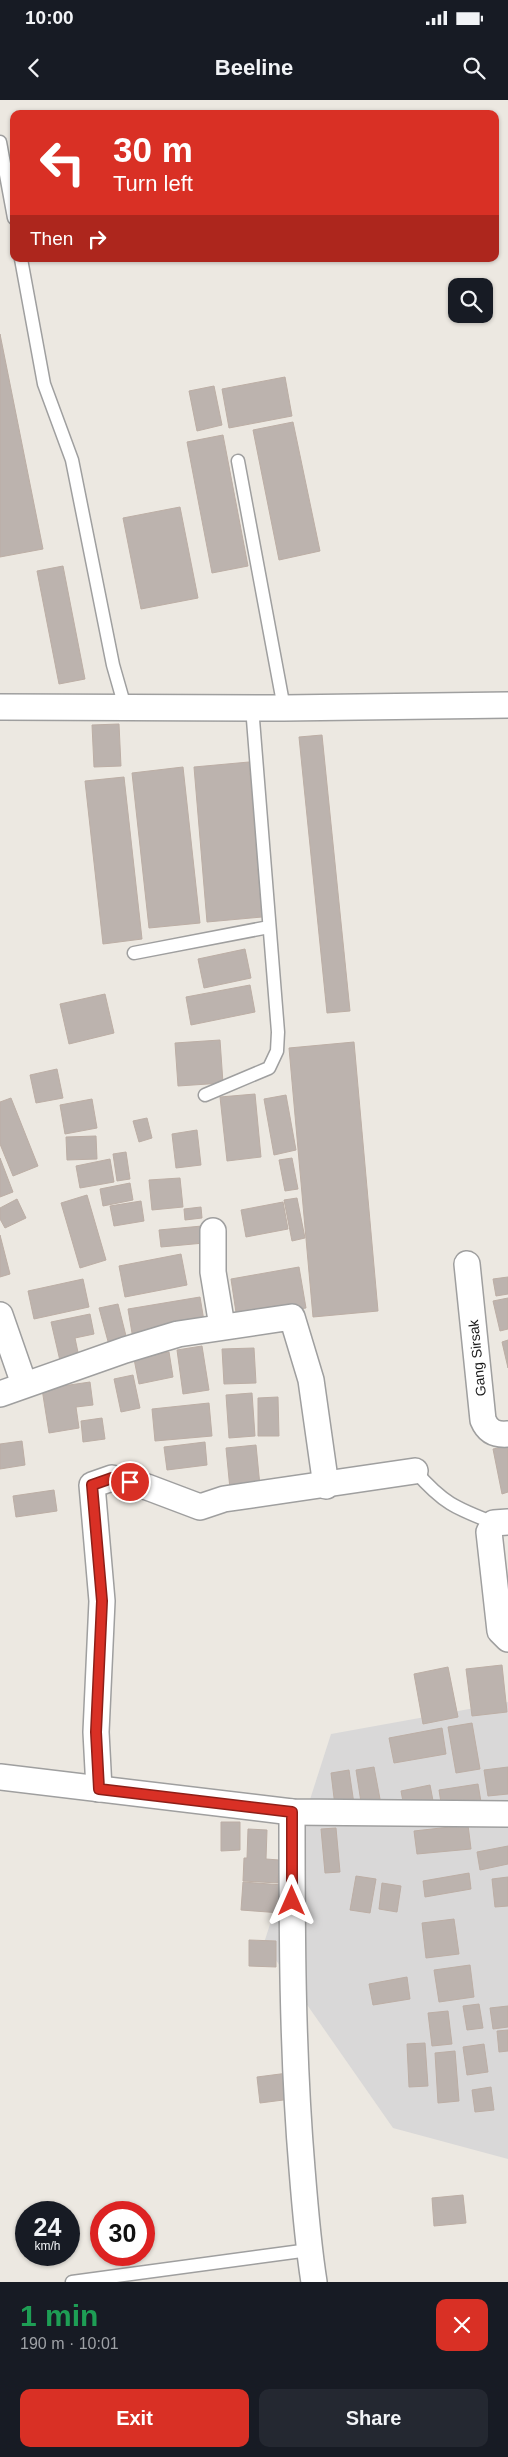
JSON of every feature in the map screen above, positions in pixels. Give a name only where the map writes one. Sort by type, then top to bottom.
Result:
[{"type":"street","points":[[0,707],[284,708],[508,705]]},
{"type":"street","points":[[213,1231],[213,1272],[222,1326]]},
{"type":"street","name":"Gang Sirsak","points":[[467,1264],[484,1420],[486,1428],[492,1432],[508,1434]]},
{"type":"street","points":[[0,1315],[24,1384]]},
{"type":"street","points":[[0,1394],[24,1384],[178,1334],[292,1317],[310,1380],[326,1486]]},
{"type":"street","points":[[99,1789],[96,1732],[102,1601],[92,1485],[112,1478],[147,1487],[200,1507],[224,1499],[326,1486],[415,1471]]},
{"type":"street","points":[[501,1522],[489,1532],[500,1631],[508,1639]]},
{"type":"street","points":[[0,1776],[292,1812],[508,1814]]},
{"type":"street","points":[[292,1812],[292,1973],[295,2060],[309,2250],[314,2282]]},
{"type":"lane","points":[[0,142],[10,196]]},
{"type":"lane","points":[[22,262],[44,384],[72,460],[113,665],[125,707]]},
{"type":"lane","points":[[238,462],[284,708]]},
{"type":"lane","points":[[205,1095],[269,1068],[277,1051],[278,1032],[252,707]]},
{"type":"lane","points":[[134,953],[269,927]]},
{"type":"lane","points":[[415,1471],[436,1494],[455,1508],[501,1522]]},
{"type":"lane","points":[[72,2282],[309,2250]]},
{"type":"shaded area","points":[[508,1702],[508,2159],[393,2128],[264,1943],[331,1734]]},
{"type":"building","points":[[0,334],[43,549],[0,557]]},
{"type":"building","points":[[285,377],[292,416],[229,428],[222,389]]},
{"type":"building","points":[[214,386],[222,425],[197,431],[189,391]]},
{"type":"building","points":[[293,422],[320,551],[279,560],[253,430]]},
{"type":"building","points":[[223,435],[248,566],[212,573],[187,442]]},
{"type":"building","points":[[180,507],[198,598],[141,609],[123,518]]},
{"type":"building","points":[[63,566],[85,679],[59,684],[37,571]]},
{"type":"building","points":[[119,724],[121,766],[94,767],[92,725]]},
{"type":"building","points":[[322,735],[350,1011],[327,1013],[299,737]]},
{"type":"building","points":[[249,762],[262,917],[207,922],[194,767]]},
{"type":"building","points":[[183,767],[200,923],[149,928],[132,773]]},
{"type":"building","points":[[124,777],[142,939],[103,944],[85,781]]},
{"type":"building","points":[[245,949],[251,978],[204,988],[198,959]]},
{"type":"building","points":[[250,985],[255,1012],[191,1025],[186,997]]},
{"type":"building","points":[[105,994],[114,1033],[69,1044],[60,1004]]},
{"type":"building","points":[[220,1040],[223,1083],[178,1086],[175,1043]]},
{"type":"building","points":[[354,1042],[378,1311],[313,1317],[289,1048]]},
{"type":"building","points":[[57,1069],[63,1098],[36,1103],[30,1075]]},
{"type":"building","points":[[255,1094],[261,1157],[227,1161],[220,1097]]},
{"type":"building","points":[[286,1095],[296,1150],[274,1155],[264,1099]]},
{"type":"building","points":[[11,1098],[38,1166],[13,1176],[0,1144],[0,1102]]},
{"type":"building","points":[[92,1099],[97,1128],[65,1134],[60,1105]]},
{"type":"building","points":[[147,1118],[152,1138],[139,1142],[133,1121]]},
{"type":"building","points":[[197,1130],[201,1165],[176,1168],[172,1134]]},
{"type":"building","points":[[96,1136],[97,1159],[67,1160],[66,1137]]},
{"type":"building","points":[[126,1152],[130,1179],[117,1181],[113,1154]]},
{"type":"building","points":[[0,1158],[13,1192],[0,1197]]},
{"type":"building","points":[[292,1158],[298,1189],[285,1191],[279,1160]]},
{"type":"building","points":[[110,1159],[114,1182],[80,1188],[76,1166]]},
{"type":"building","points":[[180,1178],[183,1207],[152,1210],[149,1180]]},
{"type":"building","points":[[130,1183],[133,1200],[103,1206],[100,1189]]},
{"type":"building","points":[[87,1195],[106,1260],[80,1268],[61,1203]]},
{"type":"building","points":[[297,1198],[305,1238],[292,1241],[284,1200]]},
{"type":"building","points":[[17,1199],[26,1218],[5,1228],[0,1219],[0,1208]]},
{"type":"building","points":[[141,1201],[144,1221],[114,1226],[110,1206]]},
{"type":"building","points":[[283,1202],[288,1229],[246,1237],[241,1210]]},
{"type":"building","points":[[201,1207],[202,1218],[185,1220],[184,1209]]},
{"type":"building","points":[[202,1226],[204,1243],[161,1247],[159,1230]]},
{"type":"building","points":[[0,1235],[10,1274],[0,1277]]},
{"type":"building","points":[[181,1254],[187,1285],[125,1297],[119,1266]]},
{"type":"building","points":[[299,1267],[306,1308],[237,1319],[231,1279]]},
{"type":"building","points":[[508,1277],[508,1294],[496,1296],[493,1279]]},
{"type":"building","points":[[83,1279],[89,1307],[34,1319],[28,1291]]},
{"type":"building","points":[[200,1297],[205,1327],[133,1339],[128,1309]]},
{"type":"building","points":[[508,1298],[508,1329],[500,1331],[493,1301]]},
{"type":"building","points":[[118,1304],[127,1340],[109,1345],[99,1308]]},
{"type":"building","points":[[90,1314],[94,1334],[75,1338],[80,1362],[61,1365],[51,1322]]},
{"type":"building","points":[[508,1340],[508,1368],[502,1342]]},
{"type":"building","points":[[202,1346],[209,1390],[183,1394],[177,1350]]},
{"type":"building","points":[[254,1348],[256,1383],[224,1384],[222,1349]]},
{"type":"building","points":[[169,1352],[173,1377],[139,1384],[134,1359]]},
{"type":"building","points":[[133,1375],[140,1408],[121,1412],[114,1379]]},
{"type":"building","points":[[90,1382],[93,1405],[76,1407],[79,1428],[49,1433],[42,1389]]},
{"type":"building","points":[[252,1393],[255,1436],[229,1438],[226,1395]]},
{"type":"building","points":[[278,1397],[279,1436],[258,1436],[258,1398]]},
{"type":"building","points":[[209,1403],[212,1436],[155,1441],[152,1409]]},
{"type":"building","points":[[102,1418],[105,1439],[83,1442],[81,1421]]},
{"type":"building","points":[[22,1441],[25,1465],[0,1469],[0,1444]]},
{"type":"building","points":[[205,1442],[207,1465],[167,1470],[164,1447]]},
{"type":"building","points":[[256,1445],[260,1486],[230,1489],[226,1448]]},
{"type":"building","points":[[508,1446],[508,1492],[502,1494],[493,1449]]},
{"type":"building","points":[[54,1490],[57,1511],[16,1517],[13,1496]]},
{"type":"building","points":[[502,1665],[507,1712],[472,1716],[466,1669]]},
{"type":"building","points":[[448,1667],[458,1717],[423,1724],[414,1674]]},
{"type":"building","points":[[472,1723],[480,1769],[456,1773],[448,1727]]},
{"type":"building","points":[[442,1728],[446,1754],[394,1763],[389,1738]]},
{"type":"building","points":[[374,1767],[380,1799],[361,1802],[356,1770]]},
{"type":"building","points":[[508,1767],[508,1794],[488,1796],[484,1770]]},
{"type":"building","points":[[349,1770],[354,1804],[335,1806],[331,1773]]},
{"type":"building","points":[[478,1784],[481,1802],[442,1809],[439,1790]]},
{"type":"building","points":[[430,1785],[434,1806],[405,1812],[401,1791]]},
{"type":"building","points":[[221,1822],[240,1822],[240,1850],[221,1851]]},
{"type":"building","points":[[468,1825],[471,1849],[417,1854],[414,1831]]},
{"type":"building","points":[[336,1828],[340,1872],[325,1873],[321,1829]]},
{"type":"building","points":[[248,1829],[267,1830],[266,1859],[279,1860],[278,1883],[243,1881],[244,1858],[247,1858]]},
{"type":"building","points":[[508,1846],[508,1864],[480,1870],[477,1852]]},
{"type":"building","points":[[469,1873],[471,1889],[425,1897],[423,1881]]},
{"type":"building","points":[[356,1876],[376,1879],[370,1913],[350,1910]]},
{"type":"building","points":[[508,1877],[508,1906],[495,1907],[492,1879]]},
{"type":"building","points":[[243,1882],[283,1885],[281,1913],[241,1910]]},
{"type":"building","points":[[382,1883],[401,1886],[397,1912],[379,1909]]},
{"type":"building","points":[[454,1919],[459,1954],[426,1958],[422,1923]]},
{"type":"building","points":[[249,1940],[276,1941],[276,1967],[249,1966]]},
{"type":"building","points":[[470,1965],[474,1997],[439,2002],[434,1970]]},
{"type":"building","points":[[407,1977],[410,1999],[373,2005],[369,1984]]},
{"type":"building","points":[[479,2004],[483,2028],[467,2030],[463,2006]]},
{"type":"building","points":[[508,2006],[508,2027],[493,2029],[490,2008]]},
{"type":"building","points":[[448,2011],[452,2044],[432,2046],[428,2013]]},
{"type":"building","points":[[508,2030],[508,2051],[499,2052],[497,2031]]},
{"type":"building","points":[[425,2043],[428,2086],[409,2087],[407,2044]]},
{"type":"building","points":[[484,2044],[488,2072],[467,2075],[463,2047]]},
{"type":"building","points":[[455,2051],[459,2101],[438,2103],[435,2053]]},
{"type":"building","points":[[288,2073],[291,2099],[260,2103],[257,2077]]},
{"type":"building","points":[[491,2087],[494,2110],[475,2112],[472,2090]]},
{"type":"building","points":[[463,2195],[466,2223],[434,2226],[432,2198]]},
{"type":"route","points":[[130,1482],[112,1478],[92,1485],[102,1601],[96,1732],[99,1789],[292,1812],[292,1901]]}]
